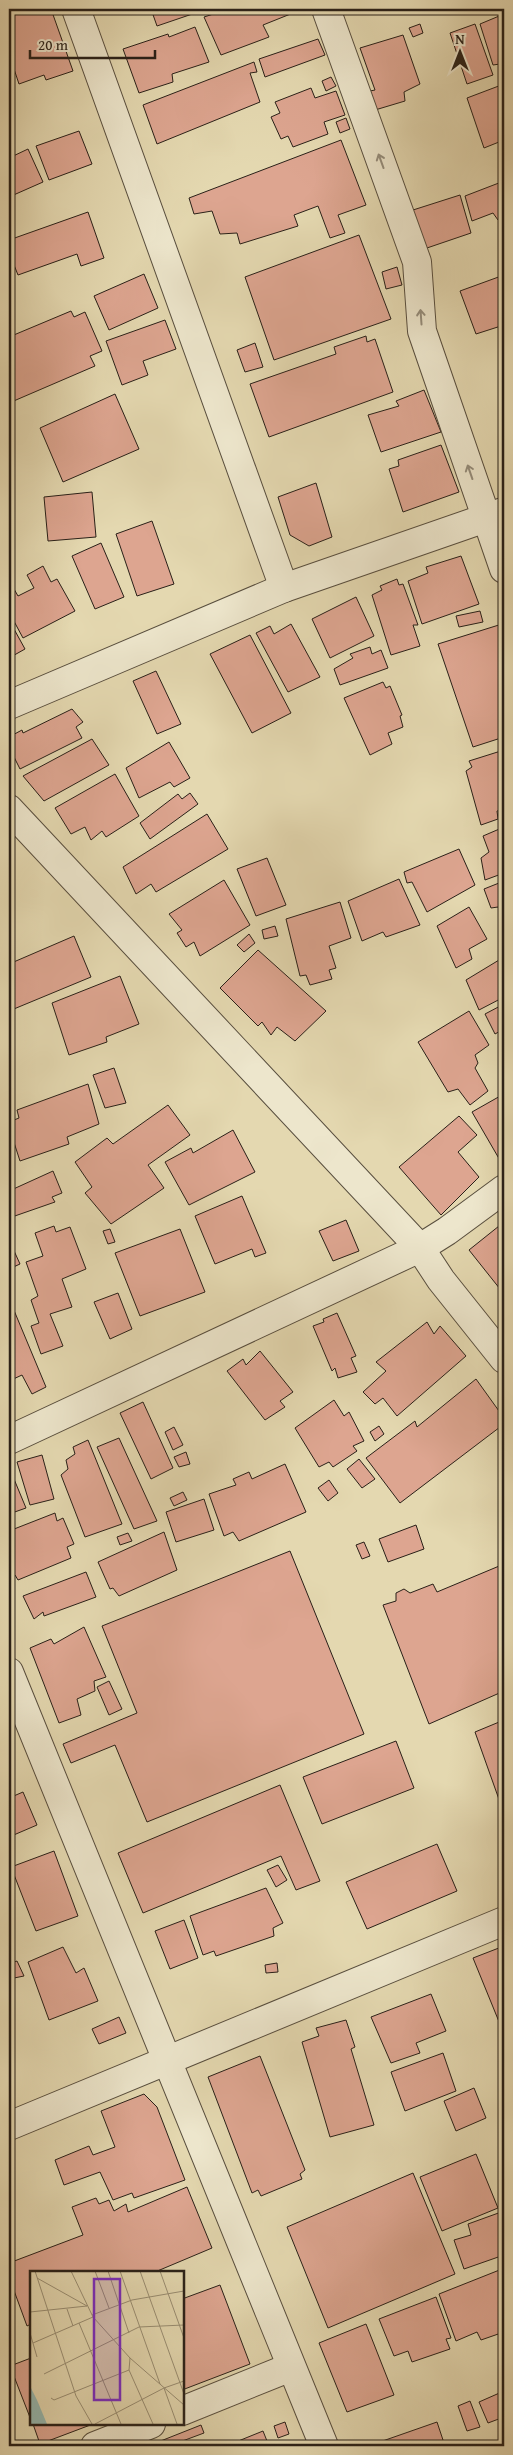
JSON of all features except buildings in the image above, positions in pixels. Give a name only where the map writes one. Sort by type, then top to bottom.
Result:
[{"type":"street","points":[[76,9],[284,588]]},
{"type":"street","points":[[326,9],[417,262],[422,331],[495,515],[504,569]]},
{"type":"street","points":[[9,705],[284,588],[495,515]]},
{"type":"street","points":[[9,809],[420,1248],[441,1280],[504,1358]]},
{"type":"street","points":[[9,1440],[420,1248],[447,1231],[504,1189]]},
{"type":"street","points":[[9,1672],[165,2061],[324,2446]]},
{"type":"street","points":[[9,2126],[504,1921]]},
{"type":"street","points":[[184,2410],[291,2366]]},
{"type":"street","points":[[95,2446],[148,2425]]}]
